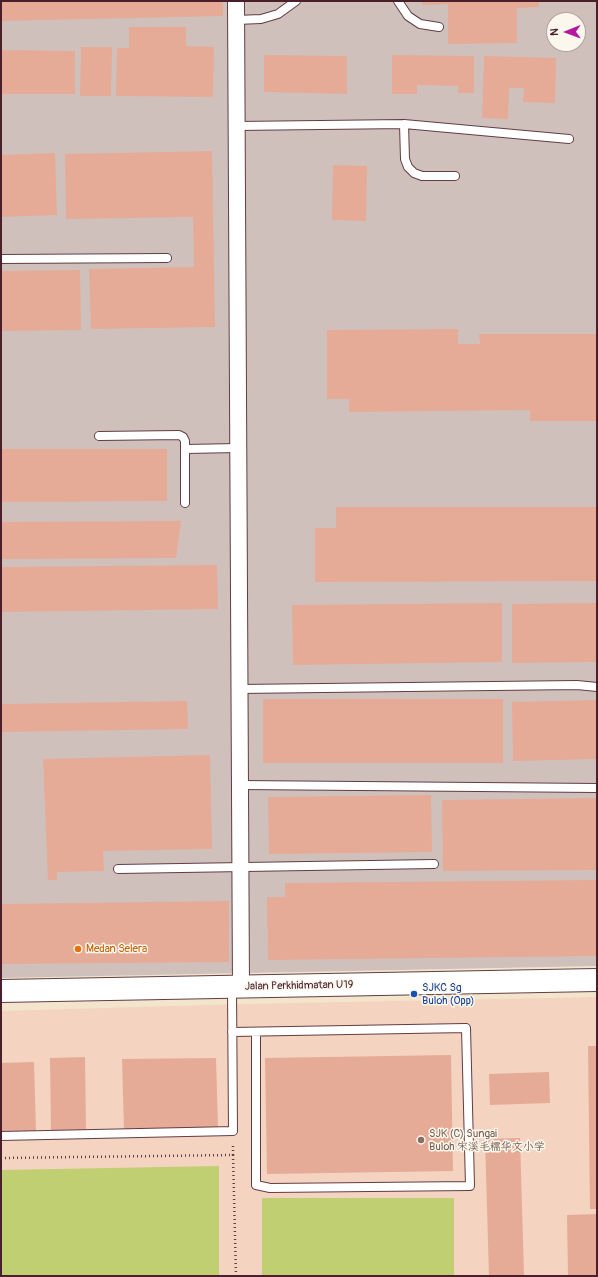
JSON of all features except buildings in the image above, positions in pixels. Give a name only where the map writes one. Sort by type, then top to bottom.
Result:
[{"type":"street","points":[[236,1],[240,784],[240,866],[236,988]]},
{"type":"street","name":"Jalan Perkhidmatan U19","points":[[1,991],[236,988],[597,980]]},
{"type":"lane","points":[[236,20],[261,19],[278,14],[296,1]]},
{"type":"lane","points":[[398,1],[408,16],[420,24],[439,28]]},
{"type":"lane","points":[[237,126],[404,124],[568,139]]},
{"type":"lane","points":[[404,124],[405,159],[408,167],[414,173],[422,176],[455,176]]},
{"type":"lane","points":[[1,259],[167,258]]},
{"type":"lane","points":[[98,436],[180,435],[183,437],[185,441],[186,503]]},
{"type":"lane","points":[[185,449],[238,448]]},
{"type":"lane","points":[[239,688],[597,686]]},
{"type":"lane","points":[[240,784],[597,788]]},
{"type":"lane","points":[[118,869],[434,864]]},
{"type":"lane","points":[[1,1136],[233,1131],[232,1032],[236,988]]},
{"type":"lane","points":[[232,1032],[466,1028],[470,1186],[270,1188],[256,1185],[256,1032]]},
{"type":"path","points":[[1,1158],[233,1155],[236,1276]]},
{"type":"shaded area","points":[[1,1],[597,1],[597,966],[1,978]]},
{"type":"shaded area","points":[[597,997],[597,1276],[1,1276],[1,1011],[242,1004]]},
{"type":"green space","points":[[219,1166],[219,1276],[1,1276],[1,1170]]},
{"type":"green space","points":[[262,1198],[454,1198],[454,1276],[262,1276]]},
{"type":"place","name":"Medan Selera","points":[[78,949]]},
{"type":"place","name":"SJKC Sg Buloh (Opp)","points":[[414,994]]},
{"type":"place","name":"SJK (C) Sungai Buloh 宋溪毛糯华文小学","points":[[421,1140]]}]
